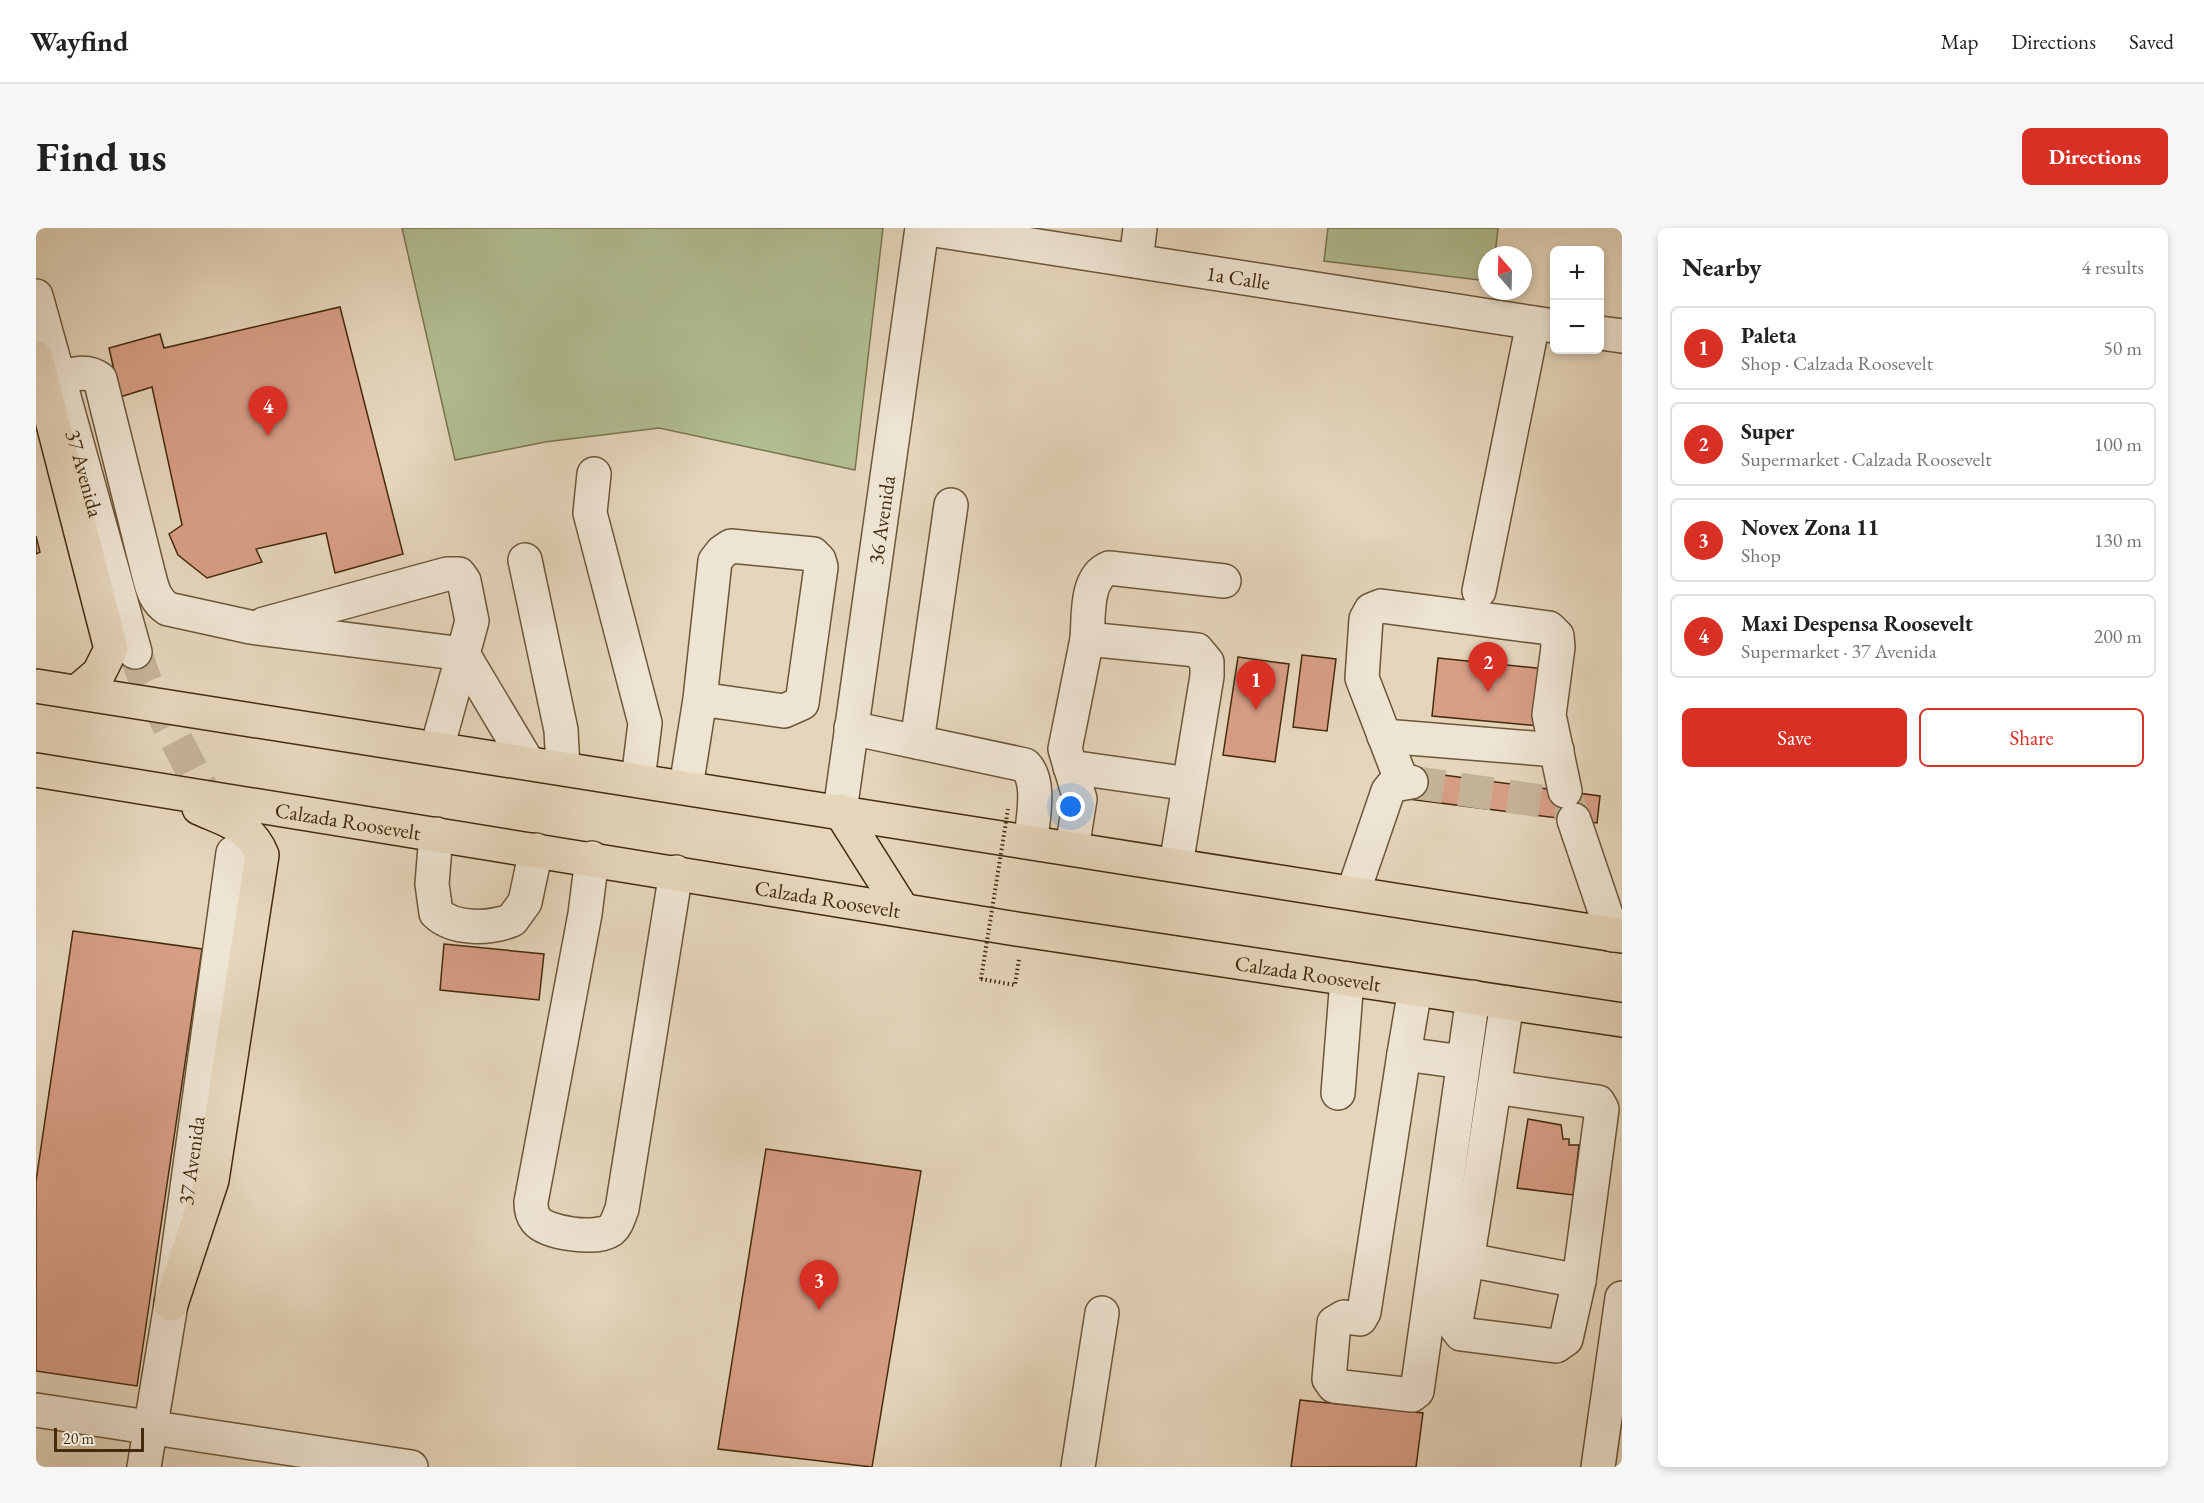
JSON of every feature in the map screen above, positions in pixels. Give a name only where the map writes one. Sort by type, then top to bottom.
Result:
[{"type":"highway","points":[[43,373],[111,649],[99,673],[77,692]]},
{"type":"highway","points":[[36,686],[1618,935]]},
{"type":"highway","name":"Calzada Roosevelt","points":[[36,770],[902,909],[1622,1020]]},
{"type":"highway","points":[[159,791],[240,826],[256,839],[262,855],[212,1180],[171,1304]]},
{"type":"highway","points":[[840,811],[902,909]]},
{"type":"street","name":"1a Calle","points":[[922,228],[1544,324]]},
{"type":"street","name":"36 Avenida","points":[[840,811],[922,228]]},
{"type":"street","points":[[1136,261],[1140,228]]},
{"type":"street","name":"37 Avenida","points":[[36,296],[43,373],[135,652]]},
{"type":"street","points":[[1479,591],[1544,324]]},
{"type":"street","points":[[1604,334],[1622,336]]},
{"type":"street","points":[[43,373],[84,372],[93,374],[100,380],[154,595],[160,604],[168,609],[250,627],[463,654]]},
{"type":"street","points":[[594,474],[590,513],[645,723],[638,780]]},
{"type":"street","points":[[917,742],[951,505]]},
{"type":"street","points":[[686,787],[700,699],[715,561],[731,546],[813,554],[819,560],[821,567],[801,703],[784,711],[700,699]]},
{"type":"street","points":[[525,560],[561,730],[563,768]]},
{"type":"street","points":[[1072,848],[1080,799],[1065,749],[1087,639],[1094,580],[1100,572],[1109,568],[1224,581]]},
{"type":"street","points":[[250,627],[447,574],[459,574],[464,581],[472,621],[437,748]]},
{"type":"street","points":[[1353,893],[1388,791],[1407,782],[1384,736],[1362,678],[1366,619],[1371,610],[1381,606],[1548,628],[1557,636],[1558,647],[1549,716],[1569,806],[1618,935]]},
{"type":"street","points":[[1087,639],[1197,650],[1203,656],[1208,676],[1176,865]]},
{"type":"street","points":[[463,654],[528,763]]},
{"type":"street","points":[[851,728],[1025,765],[1033,772],[1034,783],[1031,842]]},
{"type":"street","points":[[1384,736],[1557,750]]},
{"type":"street","points":[[1070,767],[1189,784]]},
{"type":"street","points":[[436,834],[432,884],[436,913],[443,920],[458,924],[502,924],[519,914],[527,895],[536,849]]},
{"type":"street","name":"37 Avenida","points":[[144,1467],[171,1304],[233,853]]},
{"type":"street","points":[[592,858],[585,914],[531,1202],[535,1219],[542,1225],[572,1234],[601,1235],[608,1232],[614,1228],[622,1209],[676,872]]},
{"type":"street","points":[[1338,1093],[1347,979]]},
{"type":"street","points":[[1415,989],[1364,1312],[1360,1319],[1344,1317],[1334,1323],[1329,1379],[1334,1386],[1412,1395],[1417,1391],[1473,997]]},
{"type":"street","points":[[1494,1087],[1598,1102],[1602,1109],[1579,1281],[1566,1339],[1556,1347],[1461,1334],[1455,1326],[1468,1260],[1494,1087],[1508,1003]]},
{"type":"street","points":[[1404,1054],[1463,1062]]},
{"type":"street","points":[[1468,1260],[1579,1281]]},
{"type":"street","points":[[1598,1467],[1622,1298]]},
{"type":"street","points":[[1078,1467],[1102,1313]]},
{"type":"street","points":[[36,1410],[411,1467]]},
{"type":"path","points":[[1008,809],[981,979],[1015,984]]},
{"type":"green space","points":[[402,228],[883,228],[855,470],[659,428],[545,442],[455,460]]},
{"type":"green space","points":[[1328,228],[1498,228],[1496,246],[1478,246],[1478,280],[1324,261]]},
{"type":"building","points":[[340,307],[403,554],[335,573],[326,533],[256,549],[262,562],[207,578],[178,555],[169,534],[182,525],[152,387],[120,397],[109,348],[160,334],[164,348]]},
{"type":"building","points":[[36,536],[40,552],[36,554]]},
{"type":"building","points":[[1302,655],[1336,659],[1327,731],[1293,727]]},
{"type":"building","points":[[1238,657],[1289,664],[1275,762],[1223,755]]},
{"type":"building","points":[[1438,658],[1545,669],[1539,726],[1432,716]]},
{"type":"building","points":[[1413,771],[1600,796],[1597,823],[1409,799]]},
{"type":"building","points":[[73,931],[202,949],[137,1386],[36,1371],[36,1181]]},
{"type":"building","points":[[444,944],[544,954],[539,1000],[440,990]]},
{"type":"building","points":[[1528,1119],[1561,1125],[1563,1139],[1569,1139],[1569,1145],[1579,1145],[1573,1195],[1517,1188]]},
{"type":"building","points":[[766,1149],[921,1171],[872,1467],[718,1449]]},
{"type":"building","points":[[1300,1400],[1423,1413],[1416,1467],[1291,1467]]},
{"type":"tunnel","points":[[135,652],[146,682],[218,820]]},
{"type":"tunnel","points":[[1411,782],[1569,805],[1574,820]]},
{"type":"place","name":"Maxi Despensa Roosevelt","points":[[268,436]]},
{"type":"place","name":"Super","points":[[1488,692]]},
{"type":"place","name":"Paleta","points":[[1256,710]]},
{"type":"place","name":"Novex Zona 11","points":[[819,1310]]}]
